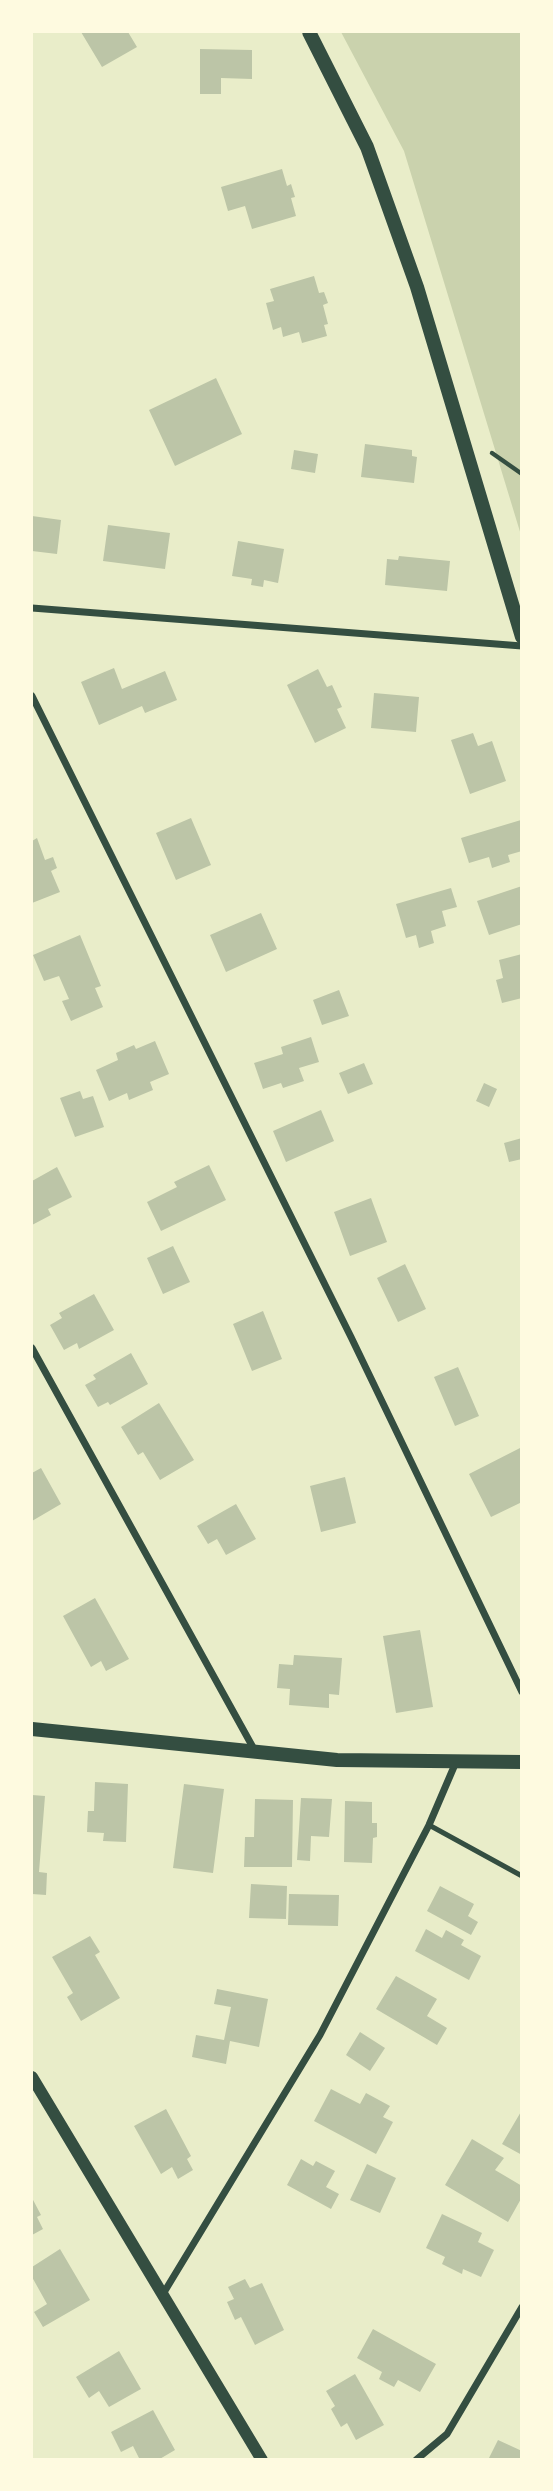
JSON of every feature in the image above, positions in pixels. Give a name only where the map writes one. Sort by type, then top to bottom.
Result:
[{"type":"main road","points":[[309,32],[368,147],[417,287],[522,637]]},
{"type":"main road","points":[[32,1728],[337,1760],[522,1762]]},
{"type":"street","points":[[32,608],[522,646]]},
{"type":"street","points":[[32,696],[351,1337],[522,1692]]},
{"type":"street","points":[[32,1348],[255,1752]]},
{"type":"street","points":[[163,2294],[320,2035],[429,1825],[456,1762]]},
{"type":"street","points":[[32,2077],[262,2459]]},
{"type":"street","points":[[416,2459],[447,2434],[522,2308]]},
{"type":"lane","points":[[429,1825],[522,1876]]},
{"type":"path","points":[[492,453],[522,474]]},
{"type":"green space","points":[[341,32],[521,32],[521,535],[404,151]]},
{"type":"building","points":[[81,32],[128,32],[137,47],[102,67]]},
{"type":"building","points":[[200,49],[252,50],[252,79],[221,78],[221,94],[200,94]]},
{"type":"building","points":[[282,169],[287,186],[291,184],[295,197],[291,198],[296,216],[252,229],[245,206],[228,211],[221,187]]},
{"type":"building","points":[[314,276],[319,293],[324,292],[328,303],[323,305],[328,324],[324,325],[327,336],[302,343],[299,332],[283,337],[281,327],[273,330],[266,303],[274,301],[270,289]]},
{"type":"building","points":[[216,378],[242,434],[175,466],[149,410]]},
{"type":"building","points":[[365,444],[412,450],[412,456],[417,457],[414,483],[361,477]]},
{"type":"building","points":[[294,450],[318,454],[315,473],[291,469]]},
{"type":"building","points":[[32,516],[61,520],[57,554],[32,551]]},
{"type":"building","points":[[108,525],[170,533],[165,569],[103,561]]},
{"type":"building","points":[[238,541],[284,549],[278,583],[264,580],[263,587],[251,585],[252,579],[232,576]]},
{"type":"building","points":[[399,556],[450,561],[447,591],[385,585],[387,559],[398,560]]},
{"type":"building","points":[[114,668],[122,689],[165,671],[177,700],[145,713],[142,706],[99,725],[81,682]]},
{"type":"building","points":[[318,669],[327,687],[332,685],[342,707],[337,709],[346,728],[315,743],[287,685]]},
{"type":"building","points":[[374,693],[419,697],[416,732],[371,728]]},
{"type":"building","points":[[473,733],[478,746],[492,741],[506,781],[470,794],[451,740]]},
{"type":"building","points":[[191,818],[211,865],[176,880],[156,833]]},
{"type":"building","points":[[521,820],[522,851],[508,855],[510,862],[492,868],[489,857],[469,863],[461,838]]},
{"type":"building","points":[[37,838],[45,860],[53,857],[57,868],[51,871],[60,892],[32,903],[32,841]]},
{"type":"building","points":[[522,886],[522,924],[489,935],[477,901]]},
{"type":"building","points":[[451,888],[457,907],[442,911],[446,926],[431,931],[434,943],[419,948],[416,935],[406,938],[396,904]]},
{"type":"building","points":[[261,913],[277,949],[226,972],[210,935]]},
{"type":"building","points":[[80,935],[101,986],[95,988],[103,1007],[71,1021],[62,1001],[69,999],[59,976],[44,981],[33,955]]},
{"type":"building","points":[[522,954],[522,998],[502,1003],[496,980],[503,978],[499,960]]},
{"type":"building","points":[[339,990],[349,1016],[322,1025],[313,1000]]},
{"type":"building","points":[[311,1037],[319,1062],[299,1068],[304,1081],[283,1088],[281,1083],[263,1089],[254,1063],[283,1054],[281,1047]]},
{"type":"building","points":[[155,1041],[169,1074],[150,1082],[153,1090],[129,1100],[127,1093],[109,1101],[96,1070],[118,1060],[116,1053],[134,1045],[136,1049]]},
{"type":"building","points":[[364,1063],[373,1084],[348,1094],[339,1073]]},
{"type":"building","points":[[484,1083],[497,1089],[489,1107],[476,1101]]},
{"type":"building","points":[[80,1091],[83,1099],[93,1096],[104,1127],[75,1137],[60,1098]]},
{"type":"building","points":[[321,1110],[334,1141],[286,1162],[273,1131]]},
{"type":"building","points":[[522,1138],[522,1159],[509,1162],[504,1143]]},
{"type":"building","points":[[209,1165],[226,1200],[161,1231],[147,1202],[177,1187],[174,1182]]},
{"type":"building","points":[[57,1167],[72,1197],[48,1209],[51,1215],[32,1225],[32,1181]]},
{"type":"building","points":[[371,1198],[387,1242],[350,1256],[334,1212]]},
{"type":"building","points":[[173,1246],[190,1282],[163,1294],[147,1258]]},
{"type":"building","points":[[405,1264],[426,1309],[398,1322],[377,1278]]},
{"type":"building","points":[[94,1294],[114,1330],[79,1349],[77,1343],[64,1350],[50,1325],[62,1318],[59,1313]]},
{"type":"building","points":[[263,1311],[282,1359],[252,1371],[233,1324]]},
{"type":"building","points":[[131,1353],[148,1384],[110,1405],[108,1402],[98,1407],[85,1385],[96,1379],[93,1375]]},
{"type":"building","points":[[458,1367],[479,1416],[455,1426],[434,1377]]},
{"type":"building","points":[[159,1403],[194,1460],[160,1480],[143,1452],[138,1455],[121,1427]]},
{"type":"building","points":[[522,1447],[522,1502],[491,1517],[469,1474]]},
{"type":"building","points":[[41,1468],[61,1504],[32,1521],[32,1473]]},
{"type":"building","points":[[345,1477],[356,1523],[321,1532],[310,1486]]},
{"type":"building","points":[[236,1504],[256,1539],[226,1555],[217,1539],[208,1544],[197,1526]]},
{"type":"building","points":[[95,1598],[129,1659],[106,1671],[101,1661],[91,1667],[63,1616]]},
{"type":"building","points":[[420,1630],[433,1707],[396,1713],[383,1636]]},
{"type":"building","points":[[294,1655],[342,1658],[339,1695],[329,1694],[329,1708],[289,1705],[290,1689],[277,1688],[279,1664],[293,1665]]},
{"type":"building","points":[[95,1782],[128,1784],[126,1842],[103,1841],[104,1833],[87,1832],[88,1811],[94,1811]]},
{"type":"building","points":[[184,1784],[224,1789],[213,1873],[173,1868]]},
{"type":"building","points":[[32,1795],[45,1796],[39,1872],[47,1873],[46,1895],[32,1894]]},
{"type":"building","points":[[301,1798],[332,1799],[329,1837],[311,1836],[310,1861],[297,1860]]},
{"type":"building","points":[[255,1799],[293,1800],[292,1867],[244,1867],[245,1837],[254,1837]]},
{"type":"building","points":[[345,1801],[372,1802],[372,1823],[377,1823],[377,1837],[373,1838],[372,1863],[344,1862]]},
{"type":"building","points":[[251,1884],[287,1886],[286,1919],[249,1918]]},
{"type":"building","points":[[440,1886],[474,1904],[468,1916],[478,1922],[471,1935],[427,1911]]},
{"type":"building","points":[[289,1894],[339,1895],[338,1926],[288,1925]]},
{"type":"building","points":[[426,1929],[442,1938],[446,1930],[464,1940],[461,1945],[481,1956],[469,1980],[415,1951]]},
{"type":"building","points":[[90,1936],[100,1952],[95,1955],[120,1998],[81,2021],[67,1997],[73,1993],[52,1957]]},
{"type":"building","points":[[396,1976],[437,1999],[427,2016],[447,2028],[437,2045],[376,2009]]},
{"type":"building","points":[[217,1989],[268,1999],[259,2047],[230,2041],[226,2064],[192,2057],[196,2035],[224,2040],[231,2007],[214,2004]]},
{"type":"building","points":[[360,2032],[385,2048],[370,2071],[346,2055]]},
{"type":"building","points":[[331,2089],[360,2104],[366,2093],[390,2106],[383,2117],[393,2122],[376,2154],[314,2121]]},
{"type":"building","points":[[166,2109],[191,2156],[187,2159],[193,2170],[178,2179],[172,2167],[161,2174],[134,2126]]},
{"type":"building","points":[[522,2110],[522,2155],[502,2144]]},
{"type":"building","points":[[472,2139],[504,2158],[495,2170],[522,2186],[522,2197],[508,2222],[445,2185]]},
{"type":"building","points":[[301,2159],[313,2166],[316,2161],[335,2171],[326,2187],[339,2194],[331,2209],[287,2185]]},
{"type":"building","points":[[367,2164],[396,2178],[380,2213],[350,2200]]},
{"type":"building","points":[[32,2198],[41,2215],[37,2217],[43,2229],[32,2235]]},
{"type":"building","points":[[442,2214],[482,2233],[478,2242],[494,2250],[481,2277],[463,2269],[462,2274],[442,2264],[445,2257],[426,2248]]},
{"type":"building","points":[[60,2249],[90,2300],[43,2327],[34,2312],[47,2304],[32,2277],[32,2267]]},
{"type":"building","points":[[245,2279],[250,2288],[262,2283],[284,2330],[255,2345],[241,2317],[235,2320],[227,2302],[234,2299],[228,2287]]},
{"type":"building","points":[[373,2329],[436,2364],[420,2392],[398,2380],[394,2387],[379,2379],[382,2372],[357,2358]]},
{"type":"building","points":[[119,2351],[141,2389],[109,2407],[99,2391],[89,2398],[76,2377]]},
{"type":"building","points":[[355,2374],[384,2425],[356,2440],[347,2423],[341,2427],[331,2409],[335,2406],[326,2391]]},
{"type":"building","points":[[153,2410],[175,2450],[158,2460],[140,2460],[133,2446],[121,2452],[111,2432]]},
{"type":"building","points":[[498,2440],[522,2451],[522,2460],[488,2460]]}]
